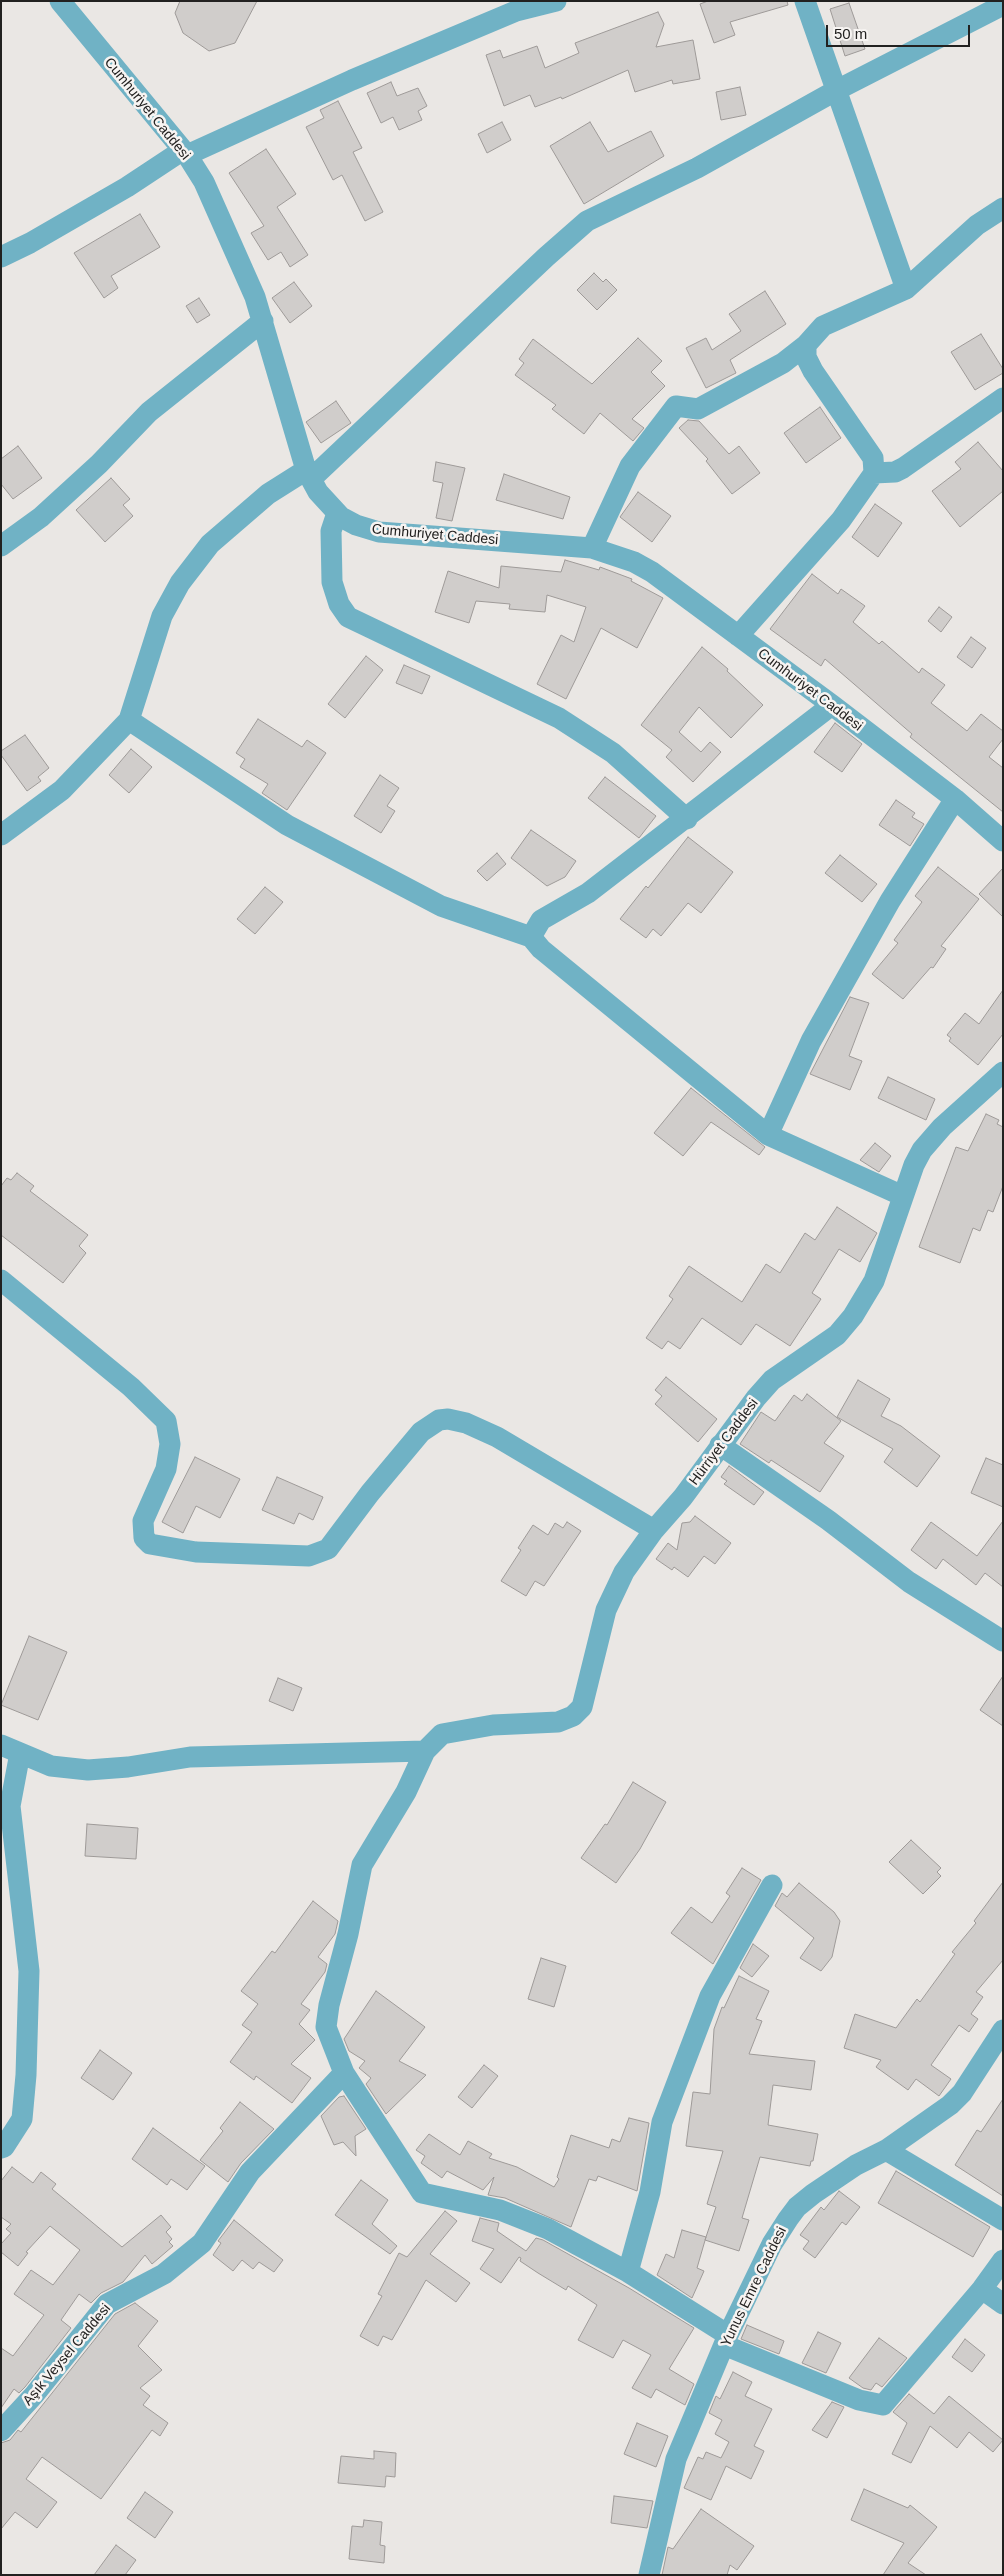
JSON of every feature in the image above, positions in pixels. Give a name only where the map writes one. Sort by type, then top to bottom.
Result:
[{"type":"street","name":"Cumhuriyet Caddesi","points":[[60,1],[185,152],[208,190],[256,297],[309,475],[318,492],[337,513],[356,525],[379,532],[592,548],[634,562],[652,572],[832,705],[955,799],[1003,841]]},
{"type":"street","points":[[1,257],[30,243],[185,152],[352,80],[514,6],[556,1]]},
{"type":"street","points":[[805,1],[835,92],[906,290]]},
{"type":"street","points":[[1,835],[62,790],[129,720],[162,616],[180,583],[210,544],[268,494],[309,475],[546,256],[587,221],[697,168],[835,92],[1003,5]]},
{"type":"street","points":[[592,548],[630,466],[676,406],[698,409],[783,363],[806,345],[823,326],[906,290],[977,224],[1003,208]]},
{"type":"street","points":[[1,546],[41,517],[99,464],[149,412],[263,321]]},
{"type":"street","points":[[738,636],[840,520],[874,473],[873,458],[813,371],[806,357],[806,345]]},
{"type":"street","points":[[874,473],[895,472],[903,468],[1003,398]]},
{"type":"street","points":[[337,513],[331,531],[332,582],[339,604],[348,617],[531,703],[566,722],[620,758],[687,819]]},
{"type":"street","points":[[531,937],[541,920],[588,893],[687,819],[832,705]]},
{"type":"street","points":[[129,720],[287,825],[441,906],[531,937],[540,949],[768,1135],[903,1196]]},
{"type":"street","points":[[768,1135],[810,1041],[890,901],[955,799]]},
{"type":"street","name":"Hürriyet Caddesi","points":[[425,1750],[442,1734],[493,1725],[558,1722],[573,1716],[582,1707],[606,1610],[624,1572],[654,1530],[683,1497],[720,1445],[772,1380],[837,1335],[853,1316],[874,1281],[914,1165],[930,1139],[1003,1072]]},
{"type":"street","points":[[1,1280],[131,1387],[166,1421],[170,1444],[166,1469],[143,1521],[144,1538],[150,1544],[196,1552],[309,1556],[328,1549],[421,1432],[438,1420],[448,1419],[466,1423],[498,1437],[654,1530]]},
{"type":"street","points":[[720,1445],[828,1520],[909,1582],[1003,1640]]},
{"type":"street","points":[[1,2148],[4,2148],[22,2119],[26,2075],[29,1971],[10,1806],[11,1749],[51,1766],[88,1770],[128,1767],[190,1757],[425,1750],[406,1792],[362,1865],[326,2026],[344,2073],[422,2193],[500,2210],[548,2229],[628,2272],[726,2340],[859,2400],[883,2405],[982,2289],[1003,2260]]},
{"type":"street","points":[[628,2272],[650,2192],[662,2122],[710,1996],[772,1885]]},
{"type":"street","name":"Yunus Emre Caddesi","points":[[649,2575],[676,2459],[726,2340],[772,2244],[797,2208],[856,2165],[886,2150],[936,2116],[962,2094],[1003,2030]]},
{"type":"street","name":"Aşık Veysel Caddesi","points":[[1,2431],[34,2395],[107,2304],[164,2274],[202,2243],[250,2172],[344,2073]]},
{"type":"street","points":[[886,2150],[1003,2220]]},
{"type":"street","points":[[982,2289],[1003,2304]]},
{"type":"building","points":[[180,1],[257,1],[235,43],[209,51],[183,33],[175,13]]},
{"type":"building","points":[[708,1],[787,1],[788,5],[730,22],[735,35],[714,43],[700,4]]},
{"type":"building","points":[[849,3],[865,49],[845,56],[830,9]]},
{"type":"building","points":[[658,12],[664,24],[656,47],[693,40],[700,79],[673,84],[672,80],[635,92],[628,70],[562,99],[561,97],[535,107],[530,95],[504,106],[486,55],[500,50],[503,58],[537,46],[545,68],[579,53],[575,43]]},
{"type":"building","points":[[391,82],[397,96],[418,88],[427,106],[418,111],[422,120],[399,130],[393,117],[381,123],[367,93]]},
{"type":"building","points":[[740,87],[746,115],[721,120],[716,92]]},
{"type":"building","points":[[338,101],[362,148],[353,152],[383,212],[365,221],[342,175],[333,180],[306,127],[324,118],[320,110]]},
{"type":"building","points":[[502,122],[511,140],[487,153],[478,134]]},
{"type":"building","points":[[590,122],[608,152],[651,131],[664,156],[584,204],[550,146]]},
{"type":"building","points":[[266,149],[296,194],[277,207],[308,255],[290,267],[281,252],[268,260],[251,233],[264,226],[229,173]]},
{"type":"building","points":[[140,214],[160,247],[111,276],[118,288],[104,298],[74,253]]},
{"type":"building","points":[[594,273],[603,282],[606,279],[617,290],[597,310],[577,290]]},
{"type":"building","points":[[294,282],[312,306],[290,323],[272,298]]},
{"type":"building","points":[[765,291],[786,324],[730,360],[736,373],[706,388],[686,348],[706,338],[712,350],[741,331],[729,314]]},
{"type":"building","points":[[199,298],[210,315],[197,323],[186,306]]},
{"type":"building","points":[[981,334],[1003,369],[1003,373],[975,390],[951,352]]},
{"type":"building","points":[[638,338],[662,361],[651,372],[665,386],[632,419],[644,428],[633,441],[600,413],[584,434],[552,409],[556,405],[515,375],[524,363],[519,359],[533,339],[592,384]]},
{"type":"building","points":[[336,401],[351,423],[321,443],[306,422]]},
{"type":"building","points":[[820,407],[841,438],[806,463],[784,433]]},
{"type":"building","points":[[688,420],[699,421],[729,454],[739,446],[760,473],[732,494],[706,461],[708,459],[679,428]]},
{"type":"building","points":[[978,442],[1003,471],[1003,491],[960,527],[932,491],[961,469],[955,462]]},
{"type":"building","points":[[18,446],[42,478],[13,499],[1,484],[1,459]]},
{"type":"building","points":[[436,462],[465,468],[452,521],[436,518],[443,483],[433,481]]},
{"type":"building","points":[[504,474],[570,497],[563,519],[496,500]]},
{"type":"building","points":[[111,478],[130,499],[123,505],[133,516],[105,542],[76,510]]},
{"type":"building","points":[[638,492],[671,516],[652,542],[620,517]]},
{"type":"building","points":[[875,504],[902,523],[878,557],[852,537]]},
{"type":"building","points":[[565,560],[599,570],[600,567],[632,579],[631,581],[663,598],[637,648],[601,628],[566,699],[537,684],[561,635],[574,642],[586,607],[547,595],[545,612],[509,609],[510,604],[476,601],[469,623],[435,612],[448,571],[499,588],[501,566],[561,572]]},
{"type":"building","points":[[812,574],[838,594],[841,589],[865,606],[853,622],[879,644],[882,641],[919,673],[922,668],[945,685],[931,703],[967,731],[981,714],[1003,731],[1003,739],[989,757],[1003,768],[1003,812],[910,737],[912,734],[825,659],[821,666],[770,629]]},
{"type":"building","points":[[939,607],[952,617],[941,632],[928,621]]},
{"type":"building","points":[[971,637],[986,648],[972,668],[957,657]]},
{"type":"building","points":[[702,647],[728,669],[727,671],[763,705],[731,738],[699,707],[679,732],[701,752],[710,742],[721,752],[693,782],[666,757],[672,750],[641,725]]},
{"type":"building","points":[[366,656],[383,670],[345,718],[328,704]]},
{"type":"building","points":[[404,665],[430,676],[422,694],[396,683]]},
{"type":"building","points":[[258,719],[302,747],[307,740],[326,753],[287,810],[262,793],[268,784],[240,767],[245,759],[236,753]]},
{"type":"building","points":[[835,723],[862,744],[842,772],[814,752]]},
{"type":"building","points":[[25,735],[49,768],[38,777],[41,781],[27,791],[1,755],[1,751]]},
{"type":"building","points":[[131,749],[152,767],[129,793],[109,775]]},
{"type":"building","points":[[380,775],[399,788],[387,806],[395,811],[381,833],[354,816]]},
{"type":"building","points":[[605,777],[656,816],[639,838],[588,798]]},
{"type":"building","points":[[896,800],[915,813],[912,817],[924,824],[910,846],[879,825]]},
{"type":"building","points":[[531,830],[576,861],[565,877],[547,886],[511,858]]},
{"type":"building","points":[[688,837],[733,872],[701,913],[688,903],[661,936],[653,929],[646,938],[620,919],[646,886],[648,888]]},
{"type":"building","points":[[497,853],[506,864],[487,881],[477,871]]},
{"type":"building","points":[[840,855],[877,884],[862,902],[825,873]]},
{"type":"building","points":[[938,867],[979,899],[941,946],[946,949],[933,968],[931,967],[903,999],[872,974],[898,943],[894,940],[922,902],[915,896]]},
{"type":"building","points":[[1003,868],[1003,917],[979,894]]},
{"type":"building","points":[[265,887],[283,902],[255,934],[237,919]]},
{"type":"building","points":[[1003,990],[1003,1034],[978,1065],[949,1041],[951,1038],[947,1035],[965,1013],[979,1024]]},
{"type":"building","points":[[850,997],[869,1003],[849,1056],[862,1061],[850,1090],[810,1074]]},
{"type":"building","points":[[888,1077],[935,1099],[926,1120],[878,1098]]},
{"type":"building","points":[[691,1088],[765,1147],[759,1155],[711,1122],[683,1156],[654,1133]]},
{"type":"building","points":[[986,1114],[999,1120],[997,1124],[1003,1127],[1003,1186],[993,1212],[988,1210],[980,1231],[973,1228],[960,1263],[919,1247],[956,1147],[968,1151]]},
{"type":"building","points":[[875,1143],[891,1156],[879,1172],[860,1160]]},
{"type":"building","points":[[17,1173],[34,1186],[30,1191],[88,1235],[79,1246],[86,1253],[63,1283],[1,1235],[1,1186],[7,1178],[11,1180]]},
{"type":"building","points":[[837,1207],[877,1233],[860,1262],[839,1249],[812,1293],[821,1299],[790,1346],[756,1324],[741,1345],[702,1318],[680,1349],[668,1341],[662,1349],[646,1338],[673,1299],[669,1296],[689,1266],[742,1302],[766,1264],[780,1273],[805,1233],[815,1240]]},
{"type":"building","points":[[666,1377],[717,1419],[698,1442],[655,1404],[662,1396],[655,1390]]},
{"type":"building","points":[[858,1380],[890,1399],[881,1416],[901,1426],[940,1456],[917,1487],[884,1462],[893,1449],[837,1417]]},
{"type":"building","points":[[807,1394],[841,1421],[824,1443],[844,1456],[820,1492],[771,1460],[769,1463],[740,1444],[761,1412],[775,1421],[794,1395],[802,1401]]},
{"type":"building","points":[[195,1457],[240,1479],[220,1518],[196,1506],[183,1533],[162,1522]]},
{"type":"building","points":[[986,1458],[1003,1465],[1003,1507],[971,1493]]},
{"type":"building","points":[[729,1466],[764,1492],[754,1505],[724,1484],[727,1481],[721,1477]]},
{"type":"building","points":[[277,1477],[323,1497],[313,1520],[299,1513],[294,1524],[262,1510]]},
{"type":"building","points":[[695,1516],[731,1543],[715,1564],[704,1556],[688,1577],[674,1567],[672,1570],[656,1559],[668,1543],[677,1550],[682,1523],[690,1522]]},
{"type":"building","points":[[1003,1521],[1003,1587],[985,1573],[976,1585],[943,1559],[936,1569],[911,1550],[931,1522],[977,1556]]},
{"type":"building","points":[[567,1522],[581,1531],[544,1586],[535,1581],[526,1596],[501,1581],[521,1550],[518,1548],[533,1525],[548,1535],[555,1523],[563,1528]]},
{"type":"building","points":[[29,1636],[67,1652],[38,1720],[1,1705]]},
{"type":"building","points":[[1003,1676],[1003,1726],[980,1710]]},
{"type":"building","points":[[278,1678],[302,1688],[293,1711],[269,1701]]},
{"type":"building","points":[[633,1782],[666,1802],[640,1849],[616,1883],[581,1858],[605,1824],[607,1825]]},
{"type":"building","points":[[87,1824],[138,1828],[136,1859],[85,1856]]},
{"type":"building","points":[[911,1840],[941,1868],[937,1872],[941,1876],[923,1894],[889,1862]]},
{"type":"building","points":[[742,1868],[761,1880],[713,1964],[671,1933],[691,1907],[712,1923],[730,1896],[726,1893]]},
{"type":"building","points":[[1003,1882],[1003,1960],[976,1992],[983,1997],[971,2014],[978,2019],[969,2032],[959,2025],[931,2065],[951,2079],[939,2096],[916,2079],[908,2090],[876,2067],[881,2060],[844,2048],[855,2014],[896,2028],[917,1999],[920,2002],[955,1954],[952,1952],[976,1923],[974,1921]]},
{"type":"building","points":[[799,1883],[834,1912],[840,1921],[832,1957],[821,1971],[800,1958],[814,1938],[775,1906],[782,1893],[787,1897]]},
{"type":"building","points":[[313,1901],[338,1921],[335,1934],[318,1957],[327,1964],[325,1972],[301,2004],[310,2010],[299,2024],[315,2040],[291,2064],[311,2078],[292,2103],[256,2076],[254,2080],[230,2062],[252,2032],[242,2025],[258,2004],[241,1991],[272,1951],[275,1953]]},
{"type":"building","points":[[753,1944],[769,1956],[752,1977],[740,1968]]},
{"type":"building","points":[[541,1958],[566,1966],[554,2007],[528,1999]]},
{"type":"building","points":[[739,1976],[769,1991],[756,2019],[762,2021],[749,2054],[815,2061],[811,2090],[773,2085],[768,2125],[818,2134],[813,2161],[811,2161],[810,2166],[760,2157],[742,2218],[749,2220],[739,2251],[705,2240],[716,2207],[707,2204],[723,2151],[686,2146],[693,2092],[710,2094],[714,2029],[722,2007],[724,2008]]},
{"type":"building","points":[[376,1991],[425,2027],[399,2061],[426,2075],[386,2114],[366,2084],[371,2078],[359,2068],[365,2061],[349,2051],[344,2039]]},
{"type":"building","points":[[100,2050],[132,2073],[113,2100],[81,2078]]},
{"type":"building","points":[[484,2065],[498,2076],[472,2108],[458,2097]]},
{"type":"building","points":[[344,2096],[366,2129],[355,2136],[356,2156],[343,2142],[334,2145],[321,2116],[339,2097]]},
{"type":"building","points":[[1003,2099],[1003,2196],[955,2165],[977,2130],[981,2132]]},
{"type":"building","points":[[240,2102],[274,2129],[241,2163],[228,2182],[200,2160],[223,2131],[220,2128]]},
{"type":"building","points":[[629,2118],[649,2123],[637,2191],[598,2176],[596,2181],[589,2179],[571,2227],[505,2198],[488,2195],[494,2177],[483,2190],[447,2171],[442,2178],[421,2163],[425,2156],[416,2150],[429,2134],[460,2155],[468,2141],[492,2154],[489,2158],[517,2167],[554,2187],[559,2179],[557,2177],[571,2135],[609,2148],[612,2139],[620,2142]]},
{"type":"building","points":[[153,2128],[205,2166],[187,2190],[171,2179],[167,2185],[132,2159]]},
{"type":"building","points":[[12,2167],[33,2183],[41,2172],[56,2184],[52,2189],[122,2247],[161,2215],[171,2227],[166,2232],[172,2239],[169,2242],[173,2246],[152,2264],[145,2255],[123,2282],[101,2293],[91,2303],[79,2294],[61,2320],[71,2328],[25,2387],[19,2393],[14,2389],[1,2408],[1,2348],[13,2356],[44,2315],[14,2294],[31,2270],[53,2285],[80,2250],[50,2226],[26,2252],[28,2253],[18,2266],[1,2252],[1,2244],[11,2233],[6,2229],[11,2224],[1,2217],[1,2181]]},
{"type":"building","points":[[896,2171],[990,2227],[973,2257],[878,2203]]},
{"type":"building","points":[[361,2180],[388,2200],[372,2224],[397,2246],[390,2254],[335,2215]]},
{"type":"building","points":[[839,2191],[860,2207],[846,2225],[842,2222],[815,2258],[803,2249],[809,2241],[800,2235],[821,2207],[824,2210]]},
{"type":"building","points":[[445,2211],[457,2221],[430,2254],[470,2283],[456,2302],[426,2280],[392,2340],[383,2336],[378,2346],[360,2336],[382,2296],[378,2294],[399,2253],[407,2257]]},
{"type":"building","points":[[480,2218],[499,2223],[497,2231],[526,2251],[536,2238],[543,2240],[629,2288],[694,2328],[669,2369],[694,2384],[685,2405],[656,2389],[651,2398],[632,2388],[651,2355],[623,2340],[613,2358],[578,2340],[597,2305],[568,2286],[566,2290],[538,2273],[520,2261],[521,2258],[519,2257],[501,2283],[480,2269],[494,2249],[472,2241]]},
{"type":"building","points":[[234,2220],[283,2260],[274,2272],[259,2262],[253,2269],[242,2260],[233,2271],[213,2255],[221,2243],[218,2241]]},
{"type":"building","points":[[682,2230],[706,2237],[697,2268],[704,2271],[692,2298],[657,2275],[666,2254],[674,2258]]},
{"type":"building","points":[[135,2303],[158,2321],[138,2346],[162,2370],[140,2388],[150,2396],[143,2405],[168,2423],[160,2436],[152,2430],[101,2499],[42,2457],[26,2479],[57,2502],[37,2528],[15,2512],[1,2529],[1,2443],[10,2440],[18,2430],[21,2432],[115,2314]]},
{"type":"building","points":[[747,2325],[784,2341],[779,2354],[741,2339]]},
{"type":"building","points":[[818,2332],[841,2343],[826,2373],[802,2363]]},
{"type":"building","points":[[879,2338],[907,2358],[882,2387],[876,2383],[871,2390],[863,2388],[849,2378]]},
{"type":"building","points":[[965,2339],[985,2355],[972,2372],[952,2357]]},
{"type":"building","points":[[733,2372],[752,2382],[745,2396],[772,2409],[754,2446],[764,2451],[751,2479],[726,2466],[711,2500],[684,2488],[698,2457],[703,2459],[706,2452],[721,2458],[729,2442],[715,2434],[722,2420],[709,2413],[716,2396],[720,2399]]},
{"type":"building","points":[[909,2394],[934,2414],[949,2396],[1003,2440],[993,2452],[969,2432],[957,2448],[930,2426],[911,2463],[892,2454],[907,2423],[893,2412]]},
{"type":"building","points":[[832,2402],[844,2407],[827,2438],[812,2430]]},
{"type":"building","points":[[637,2423],[668,2436],[656,2467],[624,2454]]},
{"type":"building","points":[[374,2451],[396,2453],[395,2477],[386,2476],[385,2487],[338,2483],[341,2456],[374,2459]]},
{"type":"building","points":[[864,2489],[908,2508],[910,2505],[937,2527],[908,2563],[926,2575],[883,2575],[904,2543],[851,2520]]},
{"type":"building","points":[[145,2492],[173,2512],[155,2538],[127,2518]]},
{"type":"building","points":[[614,2496],[653,2501],[647,2528],[611,2523]]},
{"type":"building","points":[[701,2509],[754,2546],[737,2570],[730,2565],[727,2575],[662,2575],[668,2547],[673,2549]]},
{"type":"building","points":[[364,2520],[382,2522],[380,2545],[385,2546],[384,2563],[349,2559],[352,2526],[363,2527]]},
{"type":"building","points":[[116,2545],[136,2560],[125,2575],[94,2575]]}]
